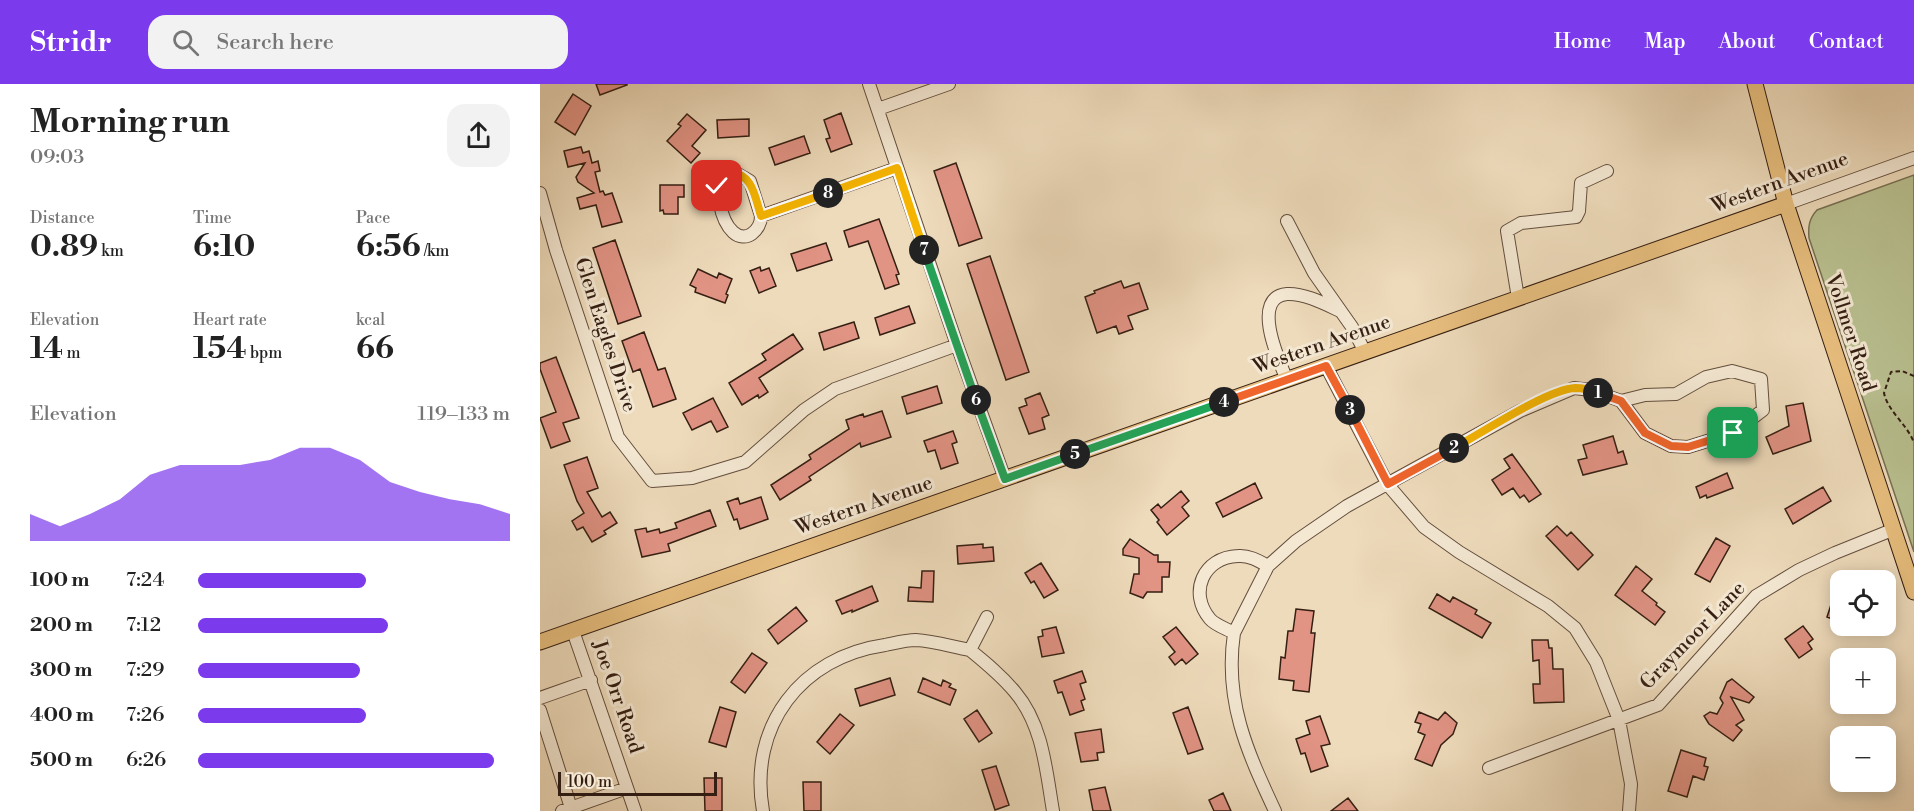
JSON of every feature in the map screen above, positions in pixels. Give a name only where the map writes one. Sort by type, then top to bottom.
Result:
[{"type":"main road","name":"Vollmer Road","points":[[1755,84],[1786,204],[1914,591]]},
{"type":"main road","name":"Western Avenue","points":[[540,642],[1786,204]]},
{"type":"street","points":[[869,84],[1005,479]]},
{"type":"street","points":[[878,109],[949,84]]},
{"type":"street","name":"Western Avenue","points":[[1786,204],[1914,158]]},
{"type":"street","points":[[761,216],[897,168]]},
{"type":"street","points":[[1518,298],[1507,231],[1521,223],[1576,216],[1579,211],[1581,183],[1607,171]]},
{"type":"street","points":[[735,173],[750,182],[761,216],[759,228],[752,234],[740,236],[731,230],[717,194],[717,186],[724,176],[735,173]]},
{"type":"street","name":"Glen Eagles Drive","points":[[540,193],[556,250],[618,437],[651,481],[692,478],[745,462],[804,410],[836,389],[957,345]]},
{"type":"street","points":[[1287,221],[1314,273],[1365,352]]},
{"type":"street","points":[[1287,380],[1278,360],[1270,330],[1269,306],[1273,300],[1283,294],[1290,294],[1321,302],[1340,311]]},
{"type":"street","points":[[1326,366],[1388,484],[1424,527],[1459,552],[1548,606],[1575,628],[1596,662],[1619,720],[1631,784],[1629,811]]},
{"type":"street","points":[[1275,811],[1254,767],[1234,705],[1231,667],[1234,633],[1268,566],[1319,524],[1347,506],[1557,393],[1574,388],[1591,390],[1621,401],[1645,433],[1671,446],[1688,447],[1733,433],[1763,410],[1761,379],[1732,371],[1706,376],[1676,394],[1645,395],[1621,401]]},
{"type":"street","name":"Graymoor Lane","points":[[1489,768],[1658,705],[1756,596],[1808,566],[1892,530]]},
{"type":"street","points":[[1234,633],[1211,621],[1201,606],[1198,586],[1206,569],[1226,558],[1239,555],[1254,558],[1268,566]]},
{"type":"street","points":[[970,650],[987,617]]},
{"type":"street","name":"Joe Orr Road","points":[[573,631],[635,811]]},
{"type":"street","points":[[763,811],[760,776],[768,735],[794,689],[820,667],[860,648],[916,640],[970,650],[1005,681],[1032,718],[1041,743],[1053,811]]},
{"type":"street","points":[[540,698],[591,681]]},
{"type":"street","points":[[540,710],[566,810],[627,788]]},
{"type":"path","points":[[1914,376],[1902,371],[1892,372],[1884,393],[1889,404],[1909,430],[1914,443]]},
{"type":"green space","points":[[1914,175],[1914,552],[1809,238],[1809,230],[1811,220],[1817,210]]},
{"type":"building","points":[[596,84],[627,84],[627,85],[600,95]]},
{"type":"building","points":[[573,94],[591,106],[575,135],[555,122]]},
{"type":"building","points":[[841,113],[852,144],[831,152],[826,139],[830,138],[824,120]]},
{"type":"building","points":[[687,114],[706,130],[692,146],[700,153],[691,163],[667,141],[681,126],[678,124]]},
{"type":"building","points":[[749,119],[749,136],[718,138],[717,120]]},
{"type":"building","points":[[804,136],[810,153],[775,165],[769,148]]},
{"type":"building","points":[[581,147],[583,153],[589,151],[592,163],[598,161],[600,171],[595,172],[600,192],[603,191],[605,195],[612,193],[622,222],[602,227],[596,205],[580,209],[577,198],[594,193],[578,182],[576,177],[585,163],[568,167],[564,151]]},
{"type":"building","points":[[956,163],[982,238],[959,246],[934,171]]},
{"type":"building","points":[[660,185],[684,185],[684,197],[678,197],[678,214],[664,214],[663,210],[660,211]]},
{"type":"building","points":[[879,219],[899,274],[896,275],[899,284],[885,289],[868,241],[849,247],[844,231]]},
{"type":"building","points":[[615,240],[641,316],[618,324],[593,248]]},
{"type":"building","points":[[826,243],[832,260],[797,271],[791,254]]},
{"type":"building","points":[[990,256],[1029,372],[1006,380],[967,264]]},
{"type":"building","points":[[760,267],[761,271],[769,268],[776,286],[759,293],[750,271]]},
{"type":"building","points":[[698,269],[717,278],[719,273],[732,279],[725,303],[695,292],[696,288],[690,285]]},
{"type":"building","points":[[1121,281],[1124,288],[1139,283],[1148,309],[1128,316],[1133,329],[1119,334],[1116,326],[1097,333],[1085,297],[1095,293],[1094,291]]},
{"type":"building","points":[[909,306],[915,323],[880,335],[875,318]]},
{"type":"building","points":[[854,322],[859,338],[824,350],[819,333]]},
{"type":"building","points":[[644,332],[658,370],[665,368],[676,399],[653,407],[640,369],[633,372],[622,341]]},
{"type":"building","points":[[793,334],[803,349],[759,378],[768,392],[742,405],[729,383],[766,360],[762,354]]},
{"type":"building","points":[[556,357],[579,418],[563,423],[570,441],[551,448],[540,418],[556,412],[540,369],[540,363]]},
{"type":"building","points":[[937,386],[942,403],[907,414],[902,397]]},
{"type":"building","points":[[1040,393],[1049,415],[1042,418],[1045,429],[1029,434],[1019,408],[1027,405],[1025,399]]},
{"type":"building","points":[[713,398],[728,427],[717,432],[711,421],[692,430],[683,413]]},
{"type":"building","points":[[1803,403],[1811,441],[1773,454],[1766,437],[1789,426],[1786,406]]},
{"type":"building","points":[[882,411],[891,437],[861,447],[860,443],[809,477],[811,480],[780,500],[771,485],[811,459],[809,455],[849,429],[846,420]]},
{"type":"building","points":[[953,431],[957,442],[952,444],[958,463],[941,469],[935,450],[928,452],[924,441]]},
{"type":"building","points":[[1613,436],[1618,453],[1623,451],[1627,464],[1583,475],[1578,460],[1587,458],[1583,445]]},
{"type":"building","points":[[1512,454],[1541,494],[1529,502],[1524,495],[1520,498],[1513,488],[1502,495],[1492,480],[1510,468],[1504,459]]},
{"type":"building","points":[[587,457],[598,488],[587,492],[602,517],[610,512],[617,523],[604,531],[606,534],[592,542],[583,527],[577,530],[572,521],[584,513],[577,501],[564,465]]},
{"type":"building","points":[[1727,473],[1733,488],[1707,498],[1706,495],[1700,498],[1696,487]]},
{"type":"building","points":[[1255,483],[1262,498],[1223,517],[1216,503]]},
{"type":"building","points":[[1823,487],[1831,501],[1793,524],[1785,509]]},
{"type":"building","points":[[1181,491],[1189,501],[1182,507],[1189,516],[1167,535],[1151,510],[1158,504],[1161,508]]},
{"type":"building","points":[[761,497],[768,519],[740,529],[727,502],[738,498],[740,504]]},
{"type":"building","points":[[710,510],[716,526],[668,544],[670,551],[642,557],[635,530],[646,528],[647,532],[659,529],[660,533],[677,528],[675,523]]},
{"type":"building","points":[[1557,526],[1567,536],[1571,532],[1593,555],[1578,570],[1546,536]]},
{"type":"building","points":[[1716,538],[1730,546],[1710,582],[1695,574]]},
{"type":"building","points":[[1130,539],[1154,555],[1158,555],[1158,562],[1170,562],[1169,577],[1162,577],[1162,592],[1147,592],[1143,598],[1130,593],[1134,574],[1139,574],[1139,558],[1123,555],[1123,549]]},
{"type":"building","points":[[983,544],[983,548],[993,547],[994,561],[958,564],[957,546]]},
{"type":"building","points":[[1041,563],[1058,590],[1044,598],[1034,581],[1031,583],[1025,573]]},
{"type":"building","points":[[1636,566],[1652,579],[1642,591],[1665,612],[1655,625],[1615,595]]},
{"type":"building","points":[[922,571],[934,571],[933,602],[908,601],[909,587],[921,588]]},
{"type":"building","points":[[872,586],[878,601],[842,614],[836,601]]},
{"type":"building","points":[[1437,594],[1450,602],[1453,597],[1477,610],[1475,614],[1491,623],[1482,638],[1429,608]]},
{"type":"building","points":[[796,607],[807,621],[778,644],[768,630]]},
{"type":"building","points":[[1296,609],[1314,611],[1311,633],[1315,633],[1309,692],[1293,690],[1294,681],[1279,679],[1281,657],[1285,658],[1288,631],[1293,631]]},
{"type":"building","points":[[1803,626],[1813,639],[1808,643],[1812,649],[1799,658],[1785,639]]},
{"type":"building","points":[[1056,627],[1064,653],[1042,657],[1038,637],[1043,636],[1042,630]]},
{"type":"building","points":[[1176,627],[1198,654],[1186,664],[1182,659],[1175,665],[1169,657],[1175,652],[1163,637]]},
{"type":"building","points":[[1532,640],[1548,640],[1549,648],[1552,648],[1553,669],[1563,669],[1564,702],[1534,703],[1533,684],[1540,684],[1539,660],[1533,661]]},
{"type":"building","points":[[752,653],[767,663],[745,693],[731,682]]},
{"type":"building","points":[[1082,671],[1086,682],[1080,684],[1085,699],[1081,701],[1084,710],[1070,715],[1062,692],[1058,693],[1054,681]]},
{"type":"building","points":[[890,678],[895,695],[860,706],[855,689]]},
{"type":"building","points":[[923,678],[941,686],[943,680],[951,684],[949,687],[956,690],[950,705],[918,692]]},
{"type":"building","points":[[1732,679],[1754,697],[1749,703],[1731,697],[1744,720],[1736,725],[1742,730],[1733,741],[1709,724],[1704,716],[1710,712],[1717,714],[1723,703],[1720,698],[1727,682]]},
{"type":"building","points":[[720,707],[736,712],[726,747],[709,742]]},
{"type":"building","points":[[1188,707],[1203,749],[1188,754],[1173,713]]},
{"type":"building","points":[[977,710],[992,733],[979,742],[964,719]]},
{"type":"building","points":[[1419,712],[1438,720],[1445,712],[1457,723],[1453,734],[1441,745],[1432,766],[1415,759],[1425,735],[1418,732],[1421,724],[1415,722]]},
{"type":"building","points":[[840,714],[854,725],[830,754],[817,742]]},
{"type":"building","points":[[1320,716],[1330,744],[1321,746],[1328,766],[1311,772],[1305,753],[1301,754],[1296,739],[1310,734],[1306,721]]},
{"type":"building","points":[[1101,729],[1104,752],[1097,753],[1098,760],[1081,762],[1075,733]]},
{"type":"building","points":[[1681,750],[1706,758],[1704,766],[1708,767],[1704,780],[1693,776],[1687,797],[1668,791]]},
{"type":"building","points":[[996,766],[1009,805],[995,810],[982,770]]},
{"type":"building","points":[[704,778],[722,778],[722,811],[705,811]]},
{"type":"building","points":[[803,782],[821,782],[821,811],[804,811]]},
{"type":"building","points":[[1105,787],[1111,811],[1093,811],[1089,790]]},
{"type":"building","points":[[1223,793],[1231,811],[1214,811],[1209,800]]},
{"type":"building","points":[[1348,798],[1358,811],[1331,811]]},
{"type":"route","points":[[717,186],[720,180],[729,173],[746,177],[750,182],[761,216],[897,168],[1005,479],[1326,366],[1388,484],[1520,411],[1557,393],[1574,388],[1591,390],[1621,401],[1645,433],[1671,446],[1688,447],[1733,433]]}]
